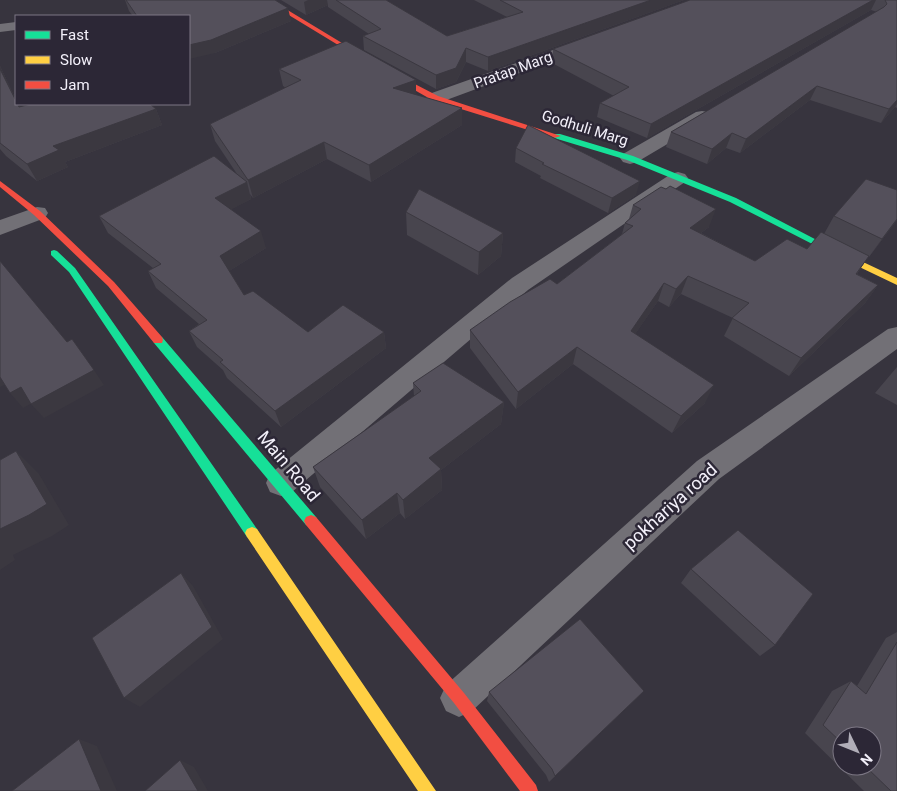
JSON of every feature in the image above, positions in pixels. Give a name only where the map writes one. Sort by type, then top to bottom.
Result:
[{"type":"main road","name":"Godhuli Marg","points":[[267,0],[378,67],[435,98],[630,158],[733,200],[897,282]]},
{"type":"main road","name":"Main Road","points":[[0,183],[17,219],[111,284],[281,483],[459,698],[530,791]]},
{"type":"main road","points":[[46,245],[72,270],[428,791]]},
{"type":"street","points":[[0,28],[15,26]]},
{"type":"street","name":"Pratap Marg","points":[[435,98],[601,37]]},
{"type":"street","points":[[630,158],[714,109]]},
{"type":"street","points":[[281,483],[520,284],[678,178]]},
{"type":"street","name":"pokhariya road","points":[[459,698],[708,470],[897,336]]},
{"type":"building","points":[[126,0],[275,0],[288,8],[211,40],[190,45],[190,15],[136,15]]},
{"type":"building","points":[[336,0],[386,0],[447,36],[523,12],[500,0],[651,0],[488,57],[466,48],[456,68],[436,75],[363,36],[381,29]]},
{"type":"building","points":[[690,0],[873,0],[651,124],[600,103],[629,87],[553,49]]},
{"type":"building","points":[[885,0],[897,0],[897,100],[889,109],[817,86],[746,139],[732,133],[712,149],[671,132],[884,7],[887,4]]},
{"type":"building","points":[[346,41],[416,80],[393,88],[462,108],[369,165],[324,142],[248,180],[210,124],[301,80],[279,69]]},
{"type":"building","points":[[0,69],[15,99],[15,105],[19,107],[27,105],[151,105],[156,109],[53,146],[59,150],[27,164],[0,143]]},
{"type":"building","points":[[528,125],[640,181],[612,198],[542,164],[544,163],[516,148]]},
{"type":"building","points":[[214,156],[247,182],[215,198],[261,231],[220,256],[244,295],[253,291],[308,332],[343,305],[384,332],[275,411],[220,362],[223,360],[189,331],[207,320],[148,271],[161,264],[99,216]]},
{"type":"building","points":[[866,179],[897,190],[897,219],[882,239],[834,216]]},
{"type":"building","points":[[670,186],[716,209],[690,228],[755,261],[787,239],[807,249],[821,232],[869,256],[856,274],[878,285],[801,358],[732,318],[749,303],[688,276],[676,289],[664,283],[631,331],[714,385],[681,416],[577,347],[518,392],[470,330],[510,302],[550,279],[557,284],[633,226],[625,223],[641,209],[633,205],[661,187],[666,189]]},
{"type":"building","points":[[419,189],[503,233],[479,252],[406,212]]},
{"type":"building","points":[[0,261],[67,342],[72,339],[94,370],[31,404],[21,387],[10,393],[0,377]]},
{"type":"building","points":[[443,363],[504,402],[429,458],[441,469],[403,500],[397,493],[362,520],[313,467],[421,391],[413,383]]},
{"type":"building","points":[[16,451],[47,504],[0,529],[0,460]]},
{"type":"building","points":[[738,530],[813,594],[775,645],[691,569]]},
{"type":"building","points":[[181,573],[212,627],[124,698],[92,638]]},
{"type":"building","points":[[580,619],[644,691],[555,776],[552,769],[489,692]]},
{"type":"building","points":[[897,642],[897,791],[891,791],[875,776],[882,776],[882,726],[832,726],[832,734],[823,725],[851,681],[866,694]]},
{"type":"building","points":[[79,739],[101,791],[12,791]]},
{"type":"building","points":[[180,760],[198,791],[145,791]]},
{"type":"traffic: fast","points":[[557,136],[630,158],[733,200],[829,249]]},
{"type":"traffic: fast","points":[[54,253],[72,270],[252,533]]},
{"type":"traffic: fast","points":[[158,340],[311,521]]},
{"type":"traffic: slow","points":[[829,249],[897,282]]},
{"type":"traffic: slow","points":[[252,533],[428,791]]},
{"type":"traffic: jam","points":[[267,0],[378,67],[435,98],[557,136]]},
{"type":"traffic: jam","points":[[0,183],[37,213],[111,284],[158,340]]},
{"type":"traffic: jam","points":[[311,521],[459,698],[530,791]]}]
